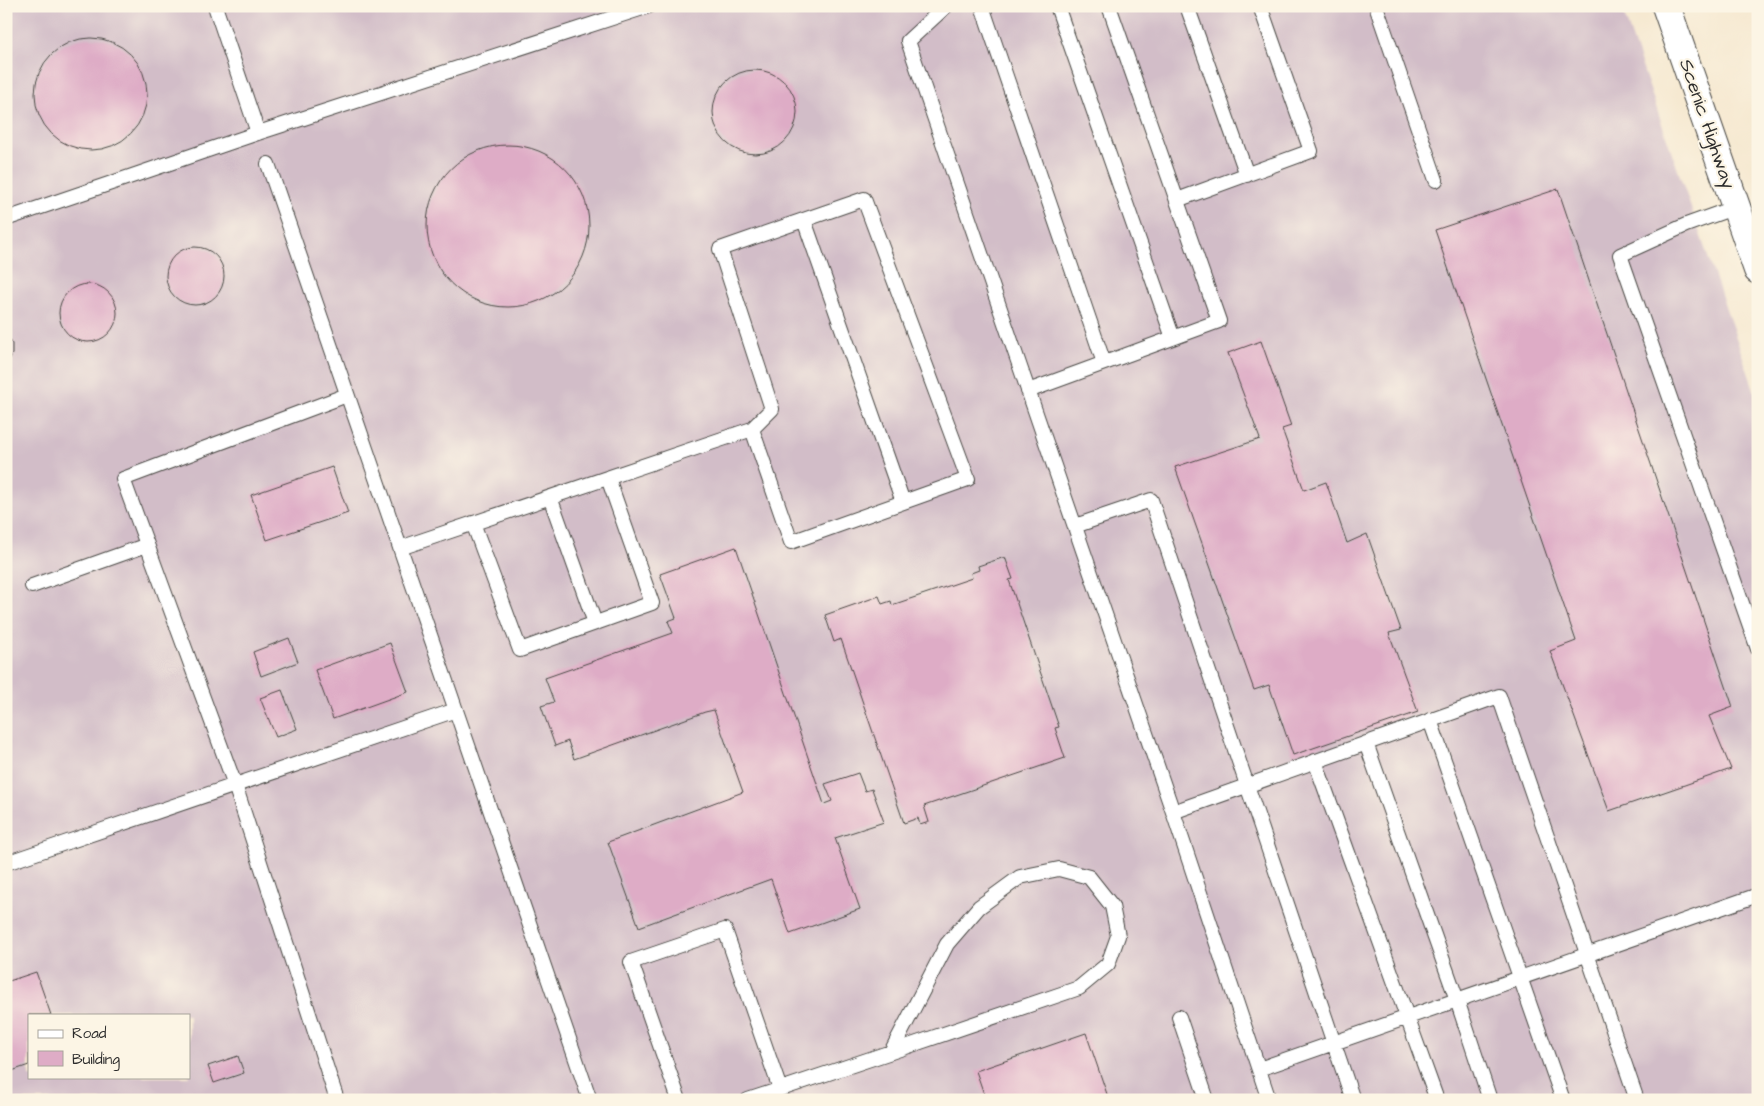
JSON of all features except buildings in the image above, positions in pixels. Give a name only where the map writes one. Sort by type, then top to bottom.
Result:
[{"type":"main road","name":"Scenic Highway","points":[[1666,6],[1758,270]]},
{"type":"lane","points":[[215,6],[258,133]]},
{"type":"lane","points":[[6,219],[258,133],[649,6]]},
{"type":"lane","points":[[946,6],[908,41],[1173,812],[1259,1069],[1265,1099]]},
{"type":"lane","points":[[982,6],[1104,363]]},
{"type":"lane","points":[[1058,6],[1173,338]]},
{"type":"lane","points":[[1028,391],[1219,321],[1109,6]]},
{"type":"lane","points":[[1187,6],[1247,175]]},
{"type":"lane","points":[[1177,200],[1311,152],[1260,6]]},
{"type":"lane","points":[[1376,6],[1436,180]]},
{"type":"lane","points":[[268,164],[590,1100]]},
{"type":"lane","points":[[400,548],[752,430],[772,409],[720,250],[864,199],[968,479],[792,542],[752,430]]},
{"type":"lane","points":[[1736,207],[1686,226],[1620,255],[1758,649]]},
{"type":"lane","points":[[804,220],[903,502]]},
{"type":"lane","points":[[337,1100],[234,785],[123,479],[347,395]]},
{"type":"lane","points":[[474,523],[520,650],[652,603],[608,478]]},
{"type":"lane","points":[[550,497],[596,623]]},
{"type":"lane","points":[[1075,526],[1151,500],[1353,1100]]},
{"type":"lane","points":[[32,586],[147,545]]},
{"type":"lane","points":[[1173,812],[1499,696],[1637,1100]]},
{"type":"lane","points":[[6,863],[456,710]]},
{"type":"lane","points":[[1430,720],[1563,1100]]},
{"type":"lane","points":[[1366,743],[1457,1000],[1490,1100]]},
{"type":"lane","points":[[1315,761],[1436,1100]]},
{"type":"lane","points":[[748,1100],[891,1052],[1079,988],[1108,964],[1118,936],[1112,906],[1089,877],[1059,870],[1020,877],[979,907],[947,944],[891,1052]]},
{"type":"lane","points":[[1259,1069],[1758,895]]},
{"type":"lane","points":[[679,1100],[631,962],[724,930],[780,1089]]},
{"type":"lane","points":[[1179,1017],[1207,1100]]},
{"type":"shaded area","points":[[6,6],[1621,6],[1758,401],[1758,1100],[6,1100]]}]
